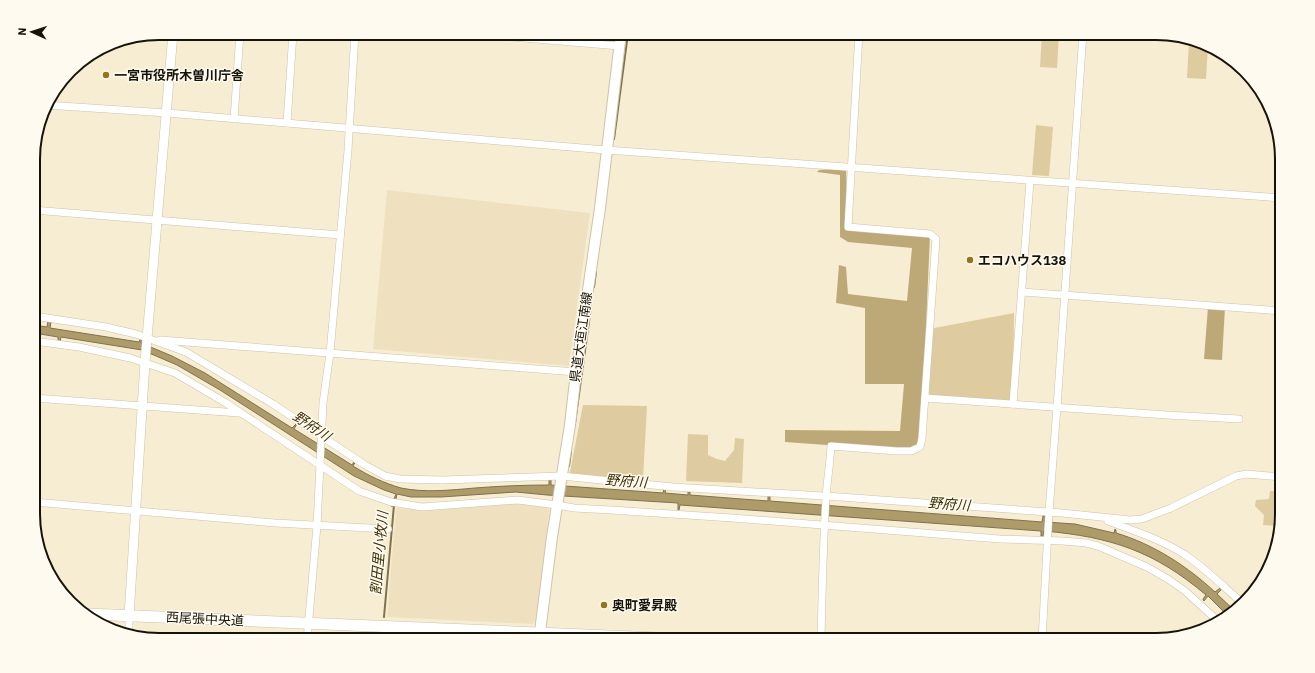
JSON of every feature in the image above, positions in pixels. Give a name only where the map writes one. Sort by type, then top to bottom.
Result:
[{"type":"main road","name":"県道大垣江南線","points":[[539,633],[600,208],[620,40]]},
{"type":"main road","name":"西尾張中央道","points":[[95,614],[481,633]]},
{"type":"street","points":[[128,629],[137,510],[145,362],[151,339],[157,219],[173,40]]},
{"type":"street","points":[[234,119],[240,40]]},
{"type":"street","points":[[287,123],[293,40]]},
{"type":"street","points":[[307,633],[317,526],[323,403],[330,353],[349,129],[355,40]]},
{"type":"street","points":[[548,40],[620,46]]},
{"type":"street","points":[[821,633],[824,525],[831,446],[897,451],[911,451],[920,447],[925,398],[936,239],[930,234],[848,227],[859,40]]},
{"type":"street","points":[[1042,633],[1047,540],[1083,40]]},
{"type":"street","points":[[52,105],[166,113],[606,150],[1275,198]]},
{"type":"street","points":[[1013,404],[1030,181]]},
{"type":"street","points":[[40,211],[340,235]]},
{"type":"street","points":[[1022,292],[1275,311]]},
{"type":"street","points":[[40,317],[106,327],[151,339],[186,352],[238,382],[372,470],[385,476],[400,479],[442,480],[561,476],[674,487],[1049,512],[1130,520],[1142,519],[1171,508],[1236,476],[1247,474],[1275,476]]},
{"type":"street","points":[[151,339],[576,372]]},
{"type":"street","points":[[40,342],[98,351],[145,362],[179,376],[241,414],[359,491],[394,503],[422,507],[518,500],[557,504],[574,508],[1000,539],[1086,543],[1098,546],[1147,567],[1185,591],[1214,618]]},
{"type":"street","points":[[40,398],[241,414]]},
{"type":"street","points":[[925,398],[1167,416],[1239,419]]},
{"type":"street","points":[[40,502],[317,526],[388,529]]},
{"type":"street","points":[[1094,516],[1141,533],[1184,554],[1201,566],[1239,600]]},
{"type":"shaded area","points":[[1042,40],[1059,40],[1057,68],[1040,67]]},
{"type":"shaded area","points":[[1189,45],[1208,51],[1206,79],[1187,78]]},
{"type":"shaded area","points":[[1036,125],[1053,127],[1049,176],[1032,175]]},
{"type":"shaded area","points":[[846,168],[848,227],[930,234],[921,444],[911,451],[785,442],[785,430],[900,431],[904,384],[865,384],[865,308],[836,303],[839,265],[846,267],[848,294],[907,301],[912,248],[848,242],[840,237],[840,175],[817,172],[819,170]]},
{"type":"shaded area","points":[[387,190],[590,213],[569,366],[373,349]]},
{"type":"shaded area","points":[[1208,307],[1225,307],[1222,360],[1204,359]]},
{"type":"shaded area","points":[[1014,313],[1013,404],[927,398],[929,329]]},
{"type":"shaded area","points":[[48,321],[51,322],[50,328],[139,342],[142,337],[141,343],[172,356],[205,373],[292,428],[297,424],[294,429],[352,465],[355,460],[356,461],[353,466],[377,479],[401,488],[410,490],[438,491],[503,486],[549,485],[549,479],[551,479],[551,485],[663,493],[664,488],[666,488],[665,493],[688,495],[688,490],[690,490],[690,495],[768,501],[768,495],[770,496],[770,501],[1042,522],[1043,516],[1045,516],[1045,522],[1075,524],[1114,533],[1115,529],[1116,533],[1143,543],[1169,557],[1193,573],[1215,592],[1220,588],[1222,589],[1217,594],[1231,607],[1224,612],[1208,596],[1204,601],[1203,599],[1206,595],[1187,580],[1150,557],[1131,549],[1090,537],[1044,531],[1043,536],[1041,536],[1041,531],[680,505],[678,510],[678,503],[516,492],[441,497],[411,497],[397,494],[395,507],[391,506],[396,494],[354,476],[220,390],[177,365],[142,350],[61,337],[60,342],[58,342],[58,337],[40,334],[40,326],[47,327]]},
{"type":"shaded area","points":[[583,405],[647,406],[643,479],[569,477]]},
{"type":"shaded area","points":[[688,434],[708,435],[708,455],[725,461],[734,450],[735,438],[744,439],[742,483],[686,481]]},
{"type":"shaded area","points":[[1270,491],[1275,491],[1275,526],[1263,525],[1264,515],[1255,506],[1256,500],[1269,499]]},
{"type":"shaded area","points":[[517,502],[550,506],[536,620],[533,624],[387,617],[396,508],[428,510]]},
{"type":"waterway","points":[[614,139],[627,40]]},
{"type":"waterway","points":[[594,287],[596,272]]},
{"type":"waterway","points":[[575,423],[591,307]]},
{"type":"waterway","points":[[569,466],[571,451]]},
{"type":"waterway","name":"割田里小牧川","points":[[384,617],[394,505]]},
{"type":"place","name":"一宮市役所木曽川庁舎","points":[[106,75]]},
{"type":"place","name":"エコハウス138","points":[[970,260]]},
{"type":"place","name":"奥町愛昇殿","points":[[604,605]]},
{"type":"water label","name":"野府川","points":[[312,426]]},
{"type":"water label","name":"野府川","points":[[626,481]]},
{"type":"water label","name":"野府川","points":[[949,504]]}]
